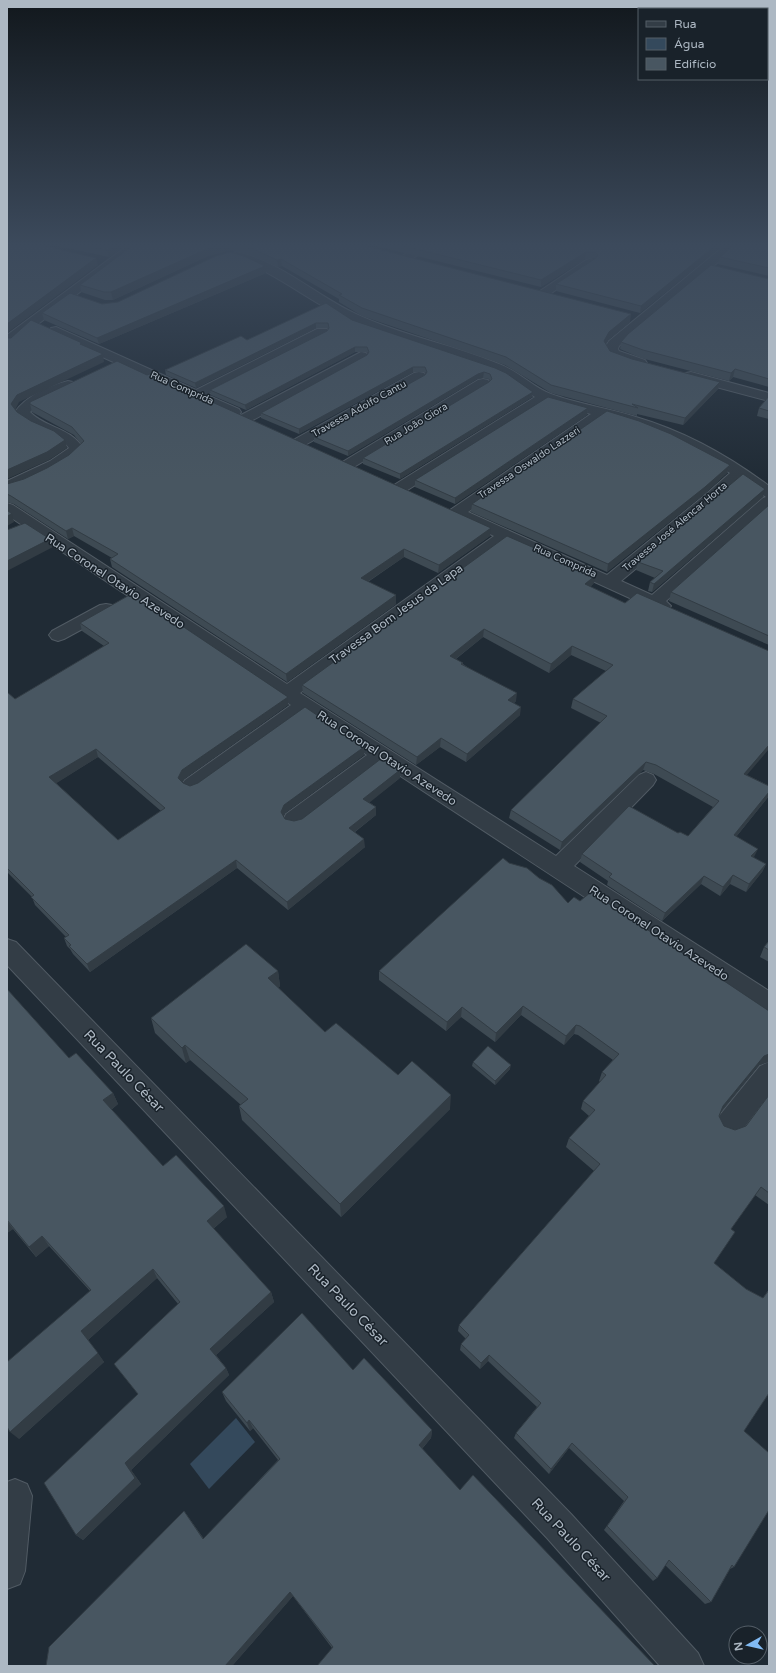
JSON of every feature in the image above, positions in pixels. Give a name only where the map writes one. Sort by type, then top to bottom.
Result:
[{"type":"street","points":[[7,341],[28,324]]},
{"type":"street","name":"Rua Comprida","points":[[38,324],[116,364],[196,395],[253,421],[361,356]]},
{"type":"street","points":[[368,324],[403,337],[448,350],[500,369],[511,374],[545,397],[630,420],[667,433],[694,445],[740,472],[769,493]]},
{"type":"street","points":[[636,324],[614,344],[611,349],[614,354],[621,357],[651,366]]},
{"type":"street","points":[[196,395],[322,332]]},
{"type":"street","points":[[681,373],[769,397]]},
{"type":"street","name":"Travessa Adolfo Cantu","points":[[300,442],[419,376]]},
{"type":"street","points":[[7,487],[62,460],[73,454],[77,449],[75,444],[68,438],[30,420],[22,412],[25,406],[81,380]]},
{"type":"street","name":"Rua João Giora","points":[[364,471],[342,461],[483,383]]},
{"type":"street","points":[[386,481],[407,491],[545,397]]},
{"type":"street","name":"Travessa Oswaldo Lazzeri","points":[[449,509],[602,413]]},
{"type":"street","name":"Travessa José Alencar Horta","points":[[610,581],[710,499],[740,472]]},
{"type":"street","points":[[654,602],[769,501]]},
{"type":"street","name":"Rua Coronel Otavio Azevedo","points":[[7,508],[21,527],[135,593],[286,693],[769,1004]]},
{"type":"street","name":"Rua Comprida","points":[[449,509],[610,581],[675,612]]},
{"type":"street","name":"Travessa Bom Jesus da Lapa","points":[[286,693],[505,535]]},
{"type":"street","points":[[58,635],[135,593]]},
{"type":"street","points":[[192,785],[305,705]]},
{"type":"street","points":[[294,820],[381,754]]},
{"type":"street","points":[[558,868],[646,780]]},
{"type":"street","name":"Rua Paulo César","points":[[7,949],[559,1526],[684,1666]]},
{"type":"street","points":[[730,1124],[769,1074]]},
{"type":"street","points":[[7,1571],[15,1496]]},
{"type":"water","points":[[236,1418],[255,1442],[209,1489],[190,1464]]},
{"type":"building","points":[[26,324],[40,324],[103,354],[17,395],[11,404],[17,412],[31,421],[54,431],[65,440],[47,452],[7,470],[7,338],[11,338]]},
{"type":"building","points":[[66,324],[129,324],[97,338]]},
{"type":"building","points":[[281,324],[314,324],[195,383],[165,370],[241,336],[247,340]]},
{"type":"building","points":[[328,324],[364,324],[495,368],[506,373],[533,392],[400,474],[363,458],[489,382],[492,379],[490,374],[484,372],[478,374],[348,451],[314,437],[425,375],[427,372],[425,367],[413,367],[299,429],[261,413],[367,355],[369,352],[367,347],[355,347],[245,405],[210,390],[327,331],[329,328]]},
{"type":"building","points":[[409,324],[619,324],[609,332],[604,341],[610,351],[632,359],[720,382],[685,418],[632,404],[638,408],[551,385],[506,357]]},
{"type":"building","points":[[640,324],[769,324],[769,379],[735,369],[731,373],[643,350],[621,342]]},
{"type":"building","points":[[117,361],[147,375],[150,374],[491,528],[439,565],[404,549],[361,578],[396,595],[286,674],[110,559],[118,554],[72,528],[66,531],[7,494],[7,484],[24,479],[47,468],[69,455],[84,441],[72,427],[30,404],[30,402]]},
{"type":"building","points":[[769,396],[769,411],[759,408]]},
{"type":"building","points":[[548,397],[588,408],[455,498],[415,480]]},
{"type":"building","points":[[607,411],[639,421],[671,434],[730,465],[705,487],[608,564],[472,504]]},
{"type":"building","points":[[743,474],[765,489],[654,584],[650,582],[663,571],[638,562]]},
{"type":"building","points":[[769,505],[769,636],[671,592]]},
{"type":"building","points":[[7,510],[12,514],[7,516]]},
{"type":"building","points":[[25,523],[50,539],[7,561],[7,530]]},
{"type":"building","points":[[507,536],[596,575],[585,584],[625,603],[637,593],[769,651],[769,745],[744,774],[769,786],[769,792],[734,835],[758,849],[751,856],[766,864],[749,884],[733,875],[723,887],[704,876],[665,913],[609,877],[612,874],[582,854],[629,806],[678,833],[680,832],[688,836],[719,801],[656,765],[646,762],[562,842],[511,810],[607,716],[573,699],[613,665],[572,646],[551,664],[484,629],[450,656],[463,663],[461,664],[517,693],[508,700],[521,707],[467,754],[441,738],[417,757],[302,685]]},
{"type":"building","points":[[133,593],[288,697],[182,770],[178,778],[183,783],[190,786],[198,783],[305,707],[364,747],[284,805],[281,812],[285,819],[294,821],[302,819],[382,758],[400,770],[363,799],[376,807],[349,828],[364,839],[287,902],[236,860],[87,964],[69,946],[71,945],[64,938],[69,935],[31,897],[34,895],[7,868],[7,692],[15,699],[109,643],[80,623]],"holes":[[[96,749],[165,808],[118,840],[49,777]]]},
{"type":"building","points":[[503,858],[509,863],[527,868],[539,878],[552,885],[568,903],[574,897],[580,901],[591,892],[769,1011],[769,1054],[764,1056],[723,1106],[719,1116],[724,1126],[735,1130],[746,1126],[769,1095],[769,1193],[761,1187],[731,1229],[735,1232],[714,1263],[746,1289],[763,1298],[769,1290],[769,1393],[744,1431],[769,1453],[769,1510],[734,1567],[732,1565],[711,1602],[669,1560],[657,1578],[607,1526],[628,1497],[572,1443],[551,1469],[516,1433],[541,1403],[489,1355],[481,1363],[461,1344],[469,1335],[459,1325],[600,1164],[569,1138],[595,1110],[583,1101],[606,1075],[602,1072],[619,1054],[580,1026],[576,1025],[566,1036],[523,1006],[496,1033],[462,1007],[447,1022],[379,971]]},
{"type":"building","points":[[769,941],[769,950],[764,947]]},
{"type":"building","points":[[246,944],[278,971],[268,978],[325,1032],[336,1023],[398,1075],[412,1061],[451,1095],[340,1204],[239,1106],[248,1099],[185,1045],[182,1048],[151,1018]]},
{"type":"building","points":[[7,989],[69,1058],[76,1053],[113,1093],[103,1100],[163,1166],[176,1155],[224,1206],[207,1221],[271,1292],[210,1349],[226,1368],[125,1463],[135,1478],[76,1535],[44,1483],[138,1394],[114,1364],[180,1302],[153,1269],[81,1331],[98,1353],[10,1432],[7,1427],[7,1362],[91,1290],[42,1236],[29,1247],[7,1220]]},
{"type":"building","points":[[488,1046],[511,1065],[495,1081],[473,1062]]},
{"type":"building","points":[[302,1313],[353,1370],[364,1358],[432,1430],[419,1445],[460,1490],[473,1475],[655,1666],[317,1666],[333,1647],[290,1592],[225,1666],[46,1666],[49,1647],[184,1511],[203,1539],[280,1459],[249,1420],[247,1423],[222,1392]]}]
